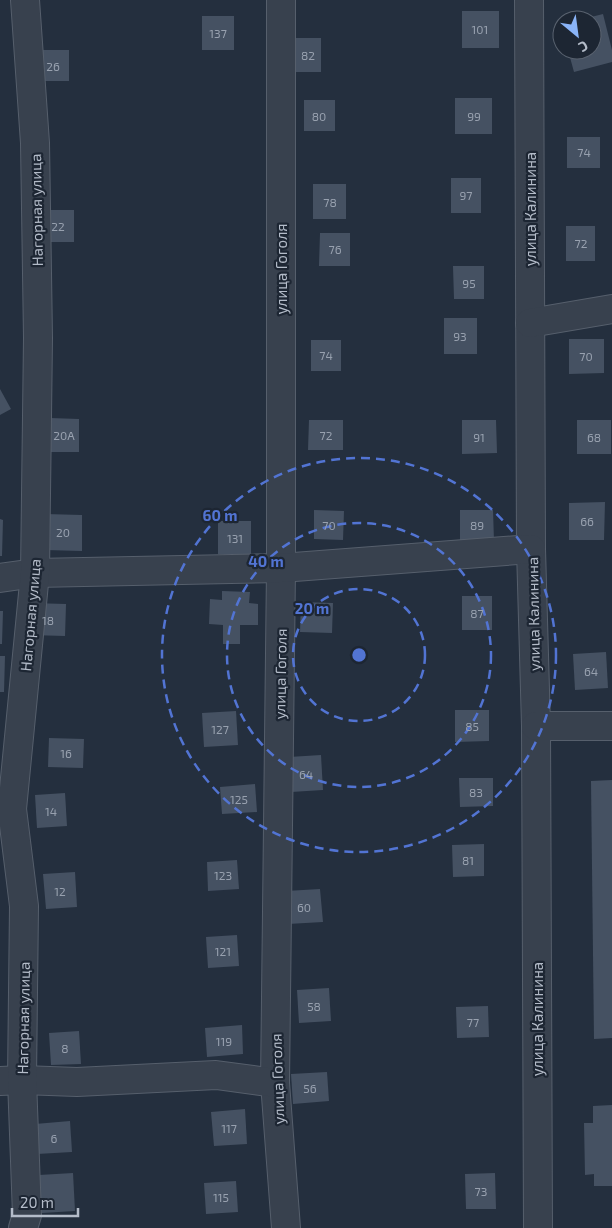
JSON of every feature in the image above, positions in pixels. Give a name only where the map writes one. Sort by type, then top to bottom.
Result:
[{"type":"street","name":"Нагорная улица","points":[[23,1228],[26,1215],[11,1080],[24,906],[12,809],[35,573],[38,338],[35,143],[25,0]]},
{"type":"street","name":"улица Гоголя","points":[[281,0],[281,568],[275,1083],[286,1228]]},
{"type":"street","name":"улица Калинина","points":[[529,0],[531,549],[536,726],[538,1228]]},
{"type":"street","points":[[530,323],[612,309]]},
{"type":"street","points":[[0,578],[35,573],[281,568],[531,549]]},
{"type":"street","points":[[536,726],[612,726]]},
{"type":"street","points":[[11,1080],[77,1082],[216,1075],[275,1083]]},
{"type":"building","points":[[462,11],[499,11],[499,48],[462,48]]},
{"type":"building","points":[[602,14],[612,50],[612,62],[574,72],[571,60],[602,60]]},
{"type":"building","points":[[202,16],[234,16],[234,50],[202,50]]},
{"type":"building","points":[[294,38],[321,38],[321,72],[294,72]]},
{"type":"building","points":[[38,50],[69,50],[69,81],[39,81]]},
{"type":"building","points":[[455,98],[492,98],[492,134],[455,134]]},
{"type":"building","points":[[304,100],[335,100],[335,131],[304,131]]},
{"type":"building","points":[[567,137],[600,137],[600,168],[567,168]]},
{"type":"building","points":[[451,178],[481,178],[481,213],[451,213]]},
{"type":"building","points":[[313,184],[346,184],[346,219],[313,219]]},
{"type":"building","points":[[41,210],[74,210],[74,242],[41,242]]},
{"type":"building","points":[[566,226],[595,226],[595,261],[566,261]]},
{"type":"building","points":[[320,233],[350,233],[350,266],[319,266]]},
{"type":"building","points":[[453,266],[484,266],[484,299],[454,299]]},
{"type":"building","points":[[444,318],[477,318],[477,354],[444,354]]},
{"type":"building","points":[[569,339],[604,339],[604,373],[569,374]]},
{"type":"building","points":[[311,340],[341,340],[341,371],[311,371]]},
{"type":"building","points":[[0,389],[11,409],[0,415]]},
{"type":"building","points":[[50,418],[79,419],[79,452],[50,452]]},
{"type":"building","points":[[309,420],[343,420],[343,450],[308,450]]},
{"type":"building","points":[[462,420],[496,420],[497,453],[462,454]]},
{"type":"building","points":[[577,420],[611,420],[611,454],[577,454]]},
{"type":"building","points":[[605,502],[604,540],[569,540],[569,503]]},
{"type":"building","points":[[314,510],[344,511],[343,540],[314,539]]},
{"type":"building","points":[[460,510],[493,510],[494,541],[460,541]]},
{"type":"building","points":[[45,514],[82,515],[82,551],[45,550]]},
{"type":"building","points":[[0,519],[3,520],[2,556],[0,556]]},
{"type":"building","points":[[218,521],[251,521],[251,554],[218,554]]},
{"type":"building","points":[[222,591],[250,592],[249,603],[258,604],[258,625],[240,625],[240,644],[223,644],[223,625],[209,624],[210,599],[222,600]]},
{"type":"building","points":[[462,596],[492,596],[492,630],[462,630]]},
{"type":"building","points":[[301,602],[333,603],[332,633],[300,632]]},
{"type":"building","points":[[31,603],[66,604],[65,636],[30,635]]},
{"type":"building","points":[[0,611],[3,611],[2,644],[0,644]]},
{"type":"building","points":[[606,652],[608,688],[575,690],[573,654]]},
{"type":"building","points":[[0,656],[5,656],[4,692],[0,692]]},
{"type":"building","points":[[455,710],[489,710],[489,741],[455,742]]},
{"type":"building","points":[[236,711],[238,745],[204,747],[202,713]]},
{"type":"building","points":[[49,738],[84,739],[83,768],[48,767]]},
{"type":"building","points":[[321,755],[323,790],[291,792],[289,757]]},
{"type":"building","points":[[459,778],[493,778],[493,806],[460,807]]},
{"type":"building","points":[[612,780],[612,1038],[594,1039],[591,781]]},
{"type":"building","points":[[255,784],[257,812],[222,814],[220,787]]},
{"type":"building","points":[[65,793],[67,826],[37,828],[35,795]]},
{"type":"building","points":[[484,844],[484,876],[453,877],[452,845]]},
{"type":"building","points":[[237,860],[239,889],[208,891],[207,862]]},
{"type":"building","points":[[75,872],[77,907],[46,909],[43,874]]},
{"type":"building","points":[[320,889],[323,922],[288,924],[286,891]]},
{"type":"building","points":[[237,935],[239,966],[208,968],[206,937]]},
{"type":"building","points":[[329,988],[331,1021],[299,1023],[297,990]]},
{"type":"building","points":[[488,1006],[489,1037],[457,1038],[456,1007]]},
{"type":"building","points":[[242,1025],[243,1054],[207,1057],[205,1028]]},
{"type":"building","points":[[79,1031],[81,1064],[51,1065],[49,1033]]},
{"type":"building","points":[[327,1072],[329,1101],[293,1104],[291,1074]]},
{"type":"building","points":[[612,1105],[612,1186],[594,1186],[594,1174],[585,1175],[584,1123],[593,1123],[593,1106]]},
{"type":"building","points":[[245,1109],[247,1144],[214,1146],[211,1112]]},
{"type":"building","points":[[70,1121],[72,1152],[37,1154],[35,1124]]},
{"type":"building","points":[[73,1173],[75,1211],[42,1213],[39,1175]]},
{"type":"building","points":[[495,1173],[496,1209],[466,1209],[465,1174]]},
{"type":"building","points":[[236,1181],[238,1212],[206,1214],[204,1183]]}]
